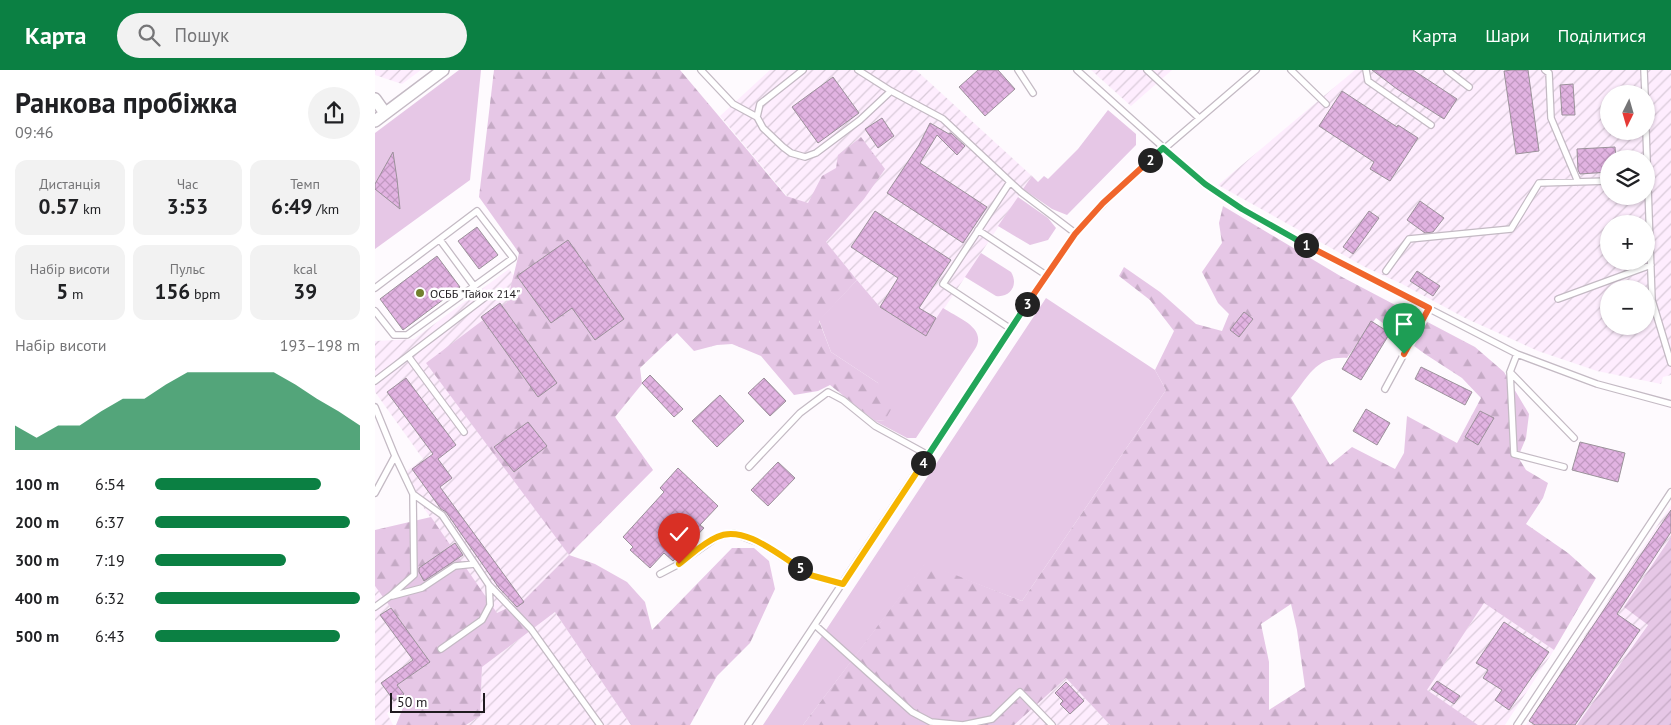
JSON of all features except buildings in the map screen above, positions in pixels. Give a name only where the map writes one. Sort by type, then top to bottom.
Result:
[{"type":"street","points":[[375,121],[443,70]]},
{"type":"street","points":[[375,99],[385,112]]},
{"type":"lane","points":[[701,70],[733,104],[757,117],[763,128],[783,147],[791,153],[805,157],[816,153],[860,120],[891,91]]},
{"type":"lane","points":[[757,117],[761,104],[803,70]]},
{"type":"lane","points":[[858,70],[891,91],[943,119],[1010,182],[1075,234]]},
{"type":"lane","points":[[1018,70],[1033,93]]},
{"type":"lane","points":[[1077,70],[1205,184],[1242,209],[1327,256],[1517,354],[1597,384],[1671,404]]},
{"type":"lane","points":[[1147,70],[1199,118]]},
{"type":"lane","points":[[748,725],[1075,234],[1103,203],[1163,148],[1256,70]]},
{"type":"lane","points":[[1291,70],[1326,104]]},
{"type":"lane","points":[[1366,70],[1368,81],[1431,125]]},
{"type":"lane","points":[[1447,70],[1469,87]]},
{"type":"lane","points":[[1545,70],[1549,73],[1551,118],[1578,182]]},
{"type":"lane","points":[[1644,70],[1645,85]]},
{"type":"lane","points":[[1387,271],[1409,239],[1511,230],[1539,183],[1600,181]]},
{"type":"lane","points":[[1010,182],[943,284],[1011,329]]},
{"type":"lane","points":[[375,288],[477,211],[513,258],[407,335],[394,335],[375,310]]},
{"type":"lane","points":[[978,230],[1047,275]]},
{"type":"lane","points":[[440,240],[474,286]]},
{"type":"lane","points":[[1558,298],[1637,270]]},
{"type":"lane","points":[[1651,270],[1652,300],[1671,363]]},
{"type":"lane","points":[[375,381],[488,295]]},
{"type":"lane","points":[[1385,389],[1429,308]]},
{"type":"lane","points":[[1517,354],[1510,372],[1514,454],[1564,467]]},
{"type":"lane","points":[[408,356],[464,432]]},
{"type":"lane","points":[[1510,372],[1574,438]]},
{"type":"lane","points":[[749,467],[800,413],[828,392],[843,400],[875,426],[928,455]]},
{"type":"lane","points":[[375,407],[413,494],[413,574],[390,596],[375,607]]},
{"type":"lane","points":[[375,493],[395,456]]},
{"type":"lane","points":[[1517,725],[1671,492]]},
{"type":"lane","points":[[413,494],[442,515],[489,585],[531,629],[600,725]]},
{"type":"lane","points":[[660,574],[679,564],[717,537],[733,532],[762,544],[810,575],[843,584]]},
{"type":"lane","points":[[390,596],[422,588],[455,566],[475,564]]},
{"type":"lane","points":[[441,649],[482,620],[491,605],[489,585]]},
{"type":"lane","points":[[815,625],[913,712],[931,722],[963,725],[992,719],[1020,692],[1052,725]]},
{"type":"shaded area","points":[[375,70],[421,70],[402,84],[375,75]]},
{"type":"shaded area","points":[[770,70],[916,70],[1032,176],[926,336],[880,307],[720,116]]},
{"type":"shaded area","points":[[1091,70],[1172,70],[1131,106]]},
{"type":"shaded area","points":[[1355,70],[1671,70],[1671,375],[1663,377],[1661,384],[1597,371],[1538,351],[1465,318],[1402,284],[1365,267],[1218,185]]},
{"type":"shaded area","points":[[509,269],[653,470],[524,600],[500,618],[401,475],[423,459],[375,392],[375,341],[414,339]]},
{"type":"shaded area","points":[[1671,505],[1671,537],[1625,607],[1648,625],[1577,725],[1526,725]]},
{"type":"shaded area","points":[[375,586],[430,662],[407,698],[387,713],[393,725],[375,725]]},
{"type":"shaded area","points":[[1484,603],[1554,650],[1505,725],[1478,725],[1426,691]]},
{"type":"shaded area","points":[[555,612],[631,725],[466,725],[480,716],[482,667]]},
{"type":"shaded area","points":[[1066,678],[1110,725],[1014,725]]},
{"type":"green space","points":[[459,70],[481,70],[470,180],[375,249],[375,133]]},
{"type":"green space","points":[[494,70],[680,70],[786,196],[808,203],[822,176],[836,168],[838,155],[861,137],[885,169],[864,199],[826,242],[857,280],[819,321],[831,352],[878,383],[893,406],[885,420],[875,421],[830,385],[818,391],[794,395],[761,356],[732,344],[717,345],[694,351],[677,333],[640,368],[642,384],[615,417],[653,470],[569,555],[426,363],[507,302],[519,253],[479,197]]},
{"type":"green space","points":[[1108,110],[1136,134],[1136,145],[1067,215],[1052,209],[1023,189],[1032,176],[1038,182],[1044,176],[1048,179],[1078,149]]},
{"type":"green space","points":[[1018,197],[1048,218],[1056,228],[1048,240],[1030,245],[998,226]]},
{"type":"green space","points":[[1223,206],[1342,277],[1475,347],[1504,372],[1529,414],[1526,438],[1518,457],[1526,470],[1548,483],[1543,498],[1526,524],[1568,553],[1596,578],[1554,650],[1484,603],[1427,690],[1478,725],[1110,725],[1066,678],[1014,725],[803,725],[925,563],[1022,601],[1166,390],[1155,370],[1174,331],[1150,300],[1119,276],[1124,267],[1160,292],[1196,324],[1222,331],[1229,314],[1218,303],[1202,272],[1222,243],[1219,223]],"holes":[[[1376,318],[1462,378],[1481,398],[1457,443],[1407,416],[1404,453],[1395,469],[1352,447],[1330,465],[1291,398],[1308,375],[1320,364],[1336,358],[1347,358]],[[1291,604],[1297,630],[1305,687],[1269,710],[1269,662],[1261,624]]]},
{"type":"green space","points":[[981,253],[1011,272],[1014,282],[1009,293],[996,296],[965,277]]},
{"type":"green space","points":[[857,280],[880,307],[925,335],[943,308],[969,324],[978,335],[975,349],[916,438],[907,438],[875,421],[885,420],[878,383],[831,352],[819,320]]},
{"type":"green space","points":[[1046,298],[1155,370],[1166,390],[1022,601],[925,564],[803,725],[763,725]]},
{"type":"green space","points":[[431,517],[497,613],[524,600],[569,555],[595,564],[627,582],[645,602],[652,630],[732,548],[754,548],[769,561],[775,589],[750,643],[717,676],[690,725],[631,725],[555,612],[482,667],[480,716],[466,725],[396,725],[407,698],[397,685],[430,662],[375,586],[375,530]]},
{"type":"green space","points":[[1671,537],[1671,725],[1577,725],[1648,625],[1624,607]]},
{"type":"place","name":"ОСББ \"Гайок 214\"","points":[[420,293]]},
{"type":"route","points":[[679,564],[717,537],[733,532],[762,544],[810,575],[843,584],[1061,253],[1075,234],[1103,203],[1163,148],[1205,184],[1242,209],[1327,256],[1429,308],[1404,354]]}]
